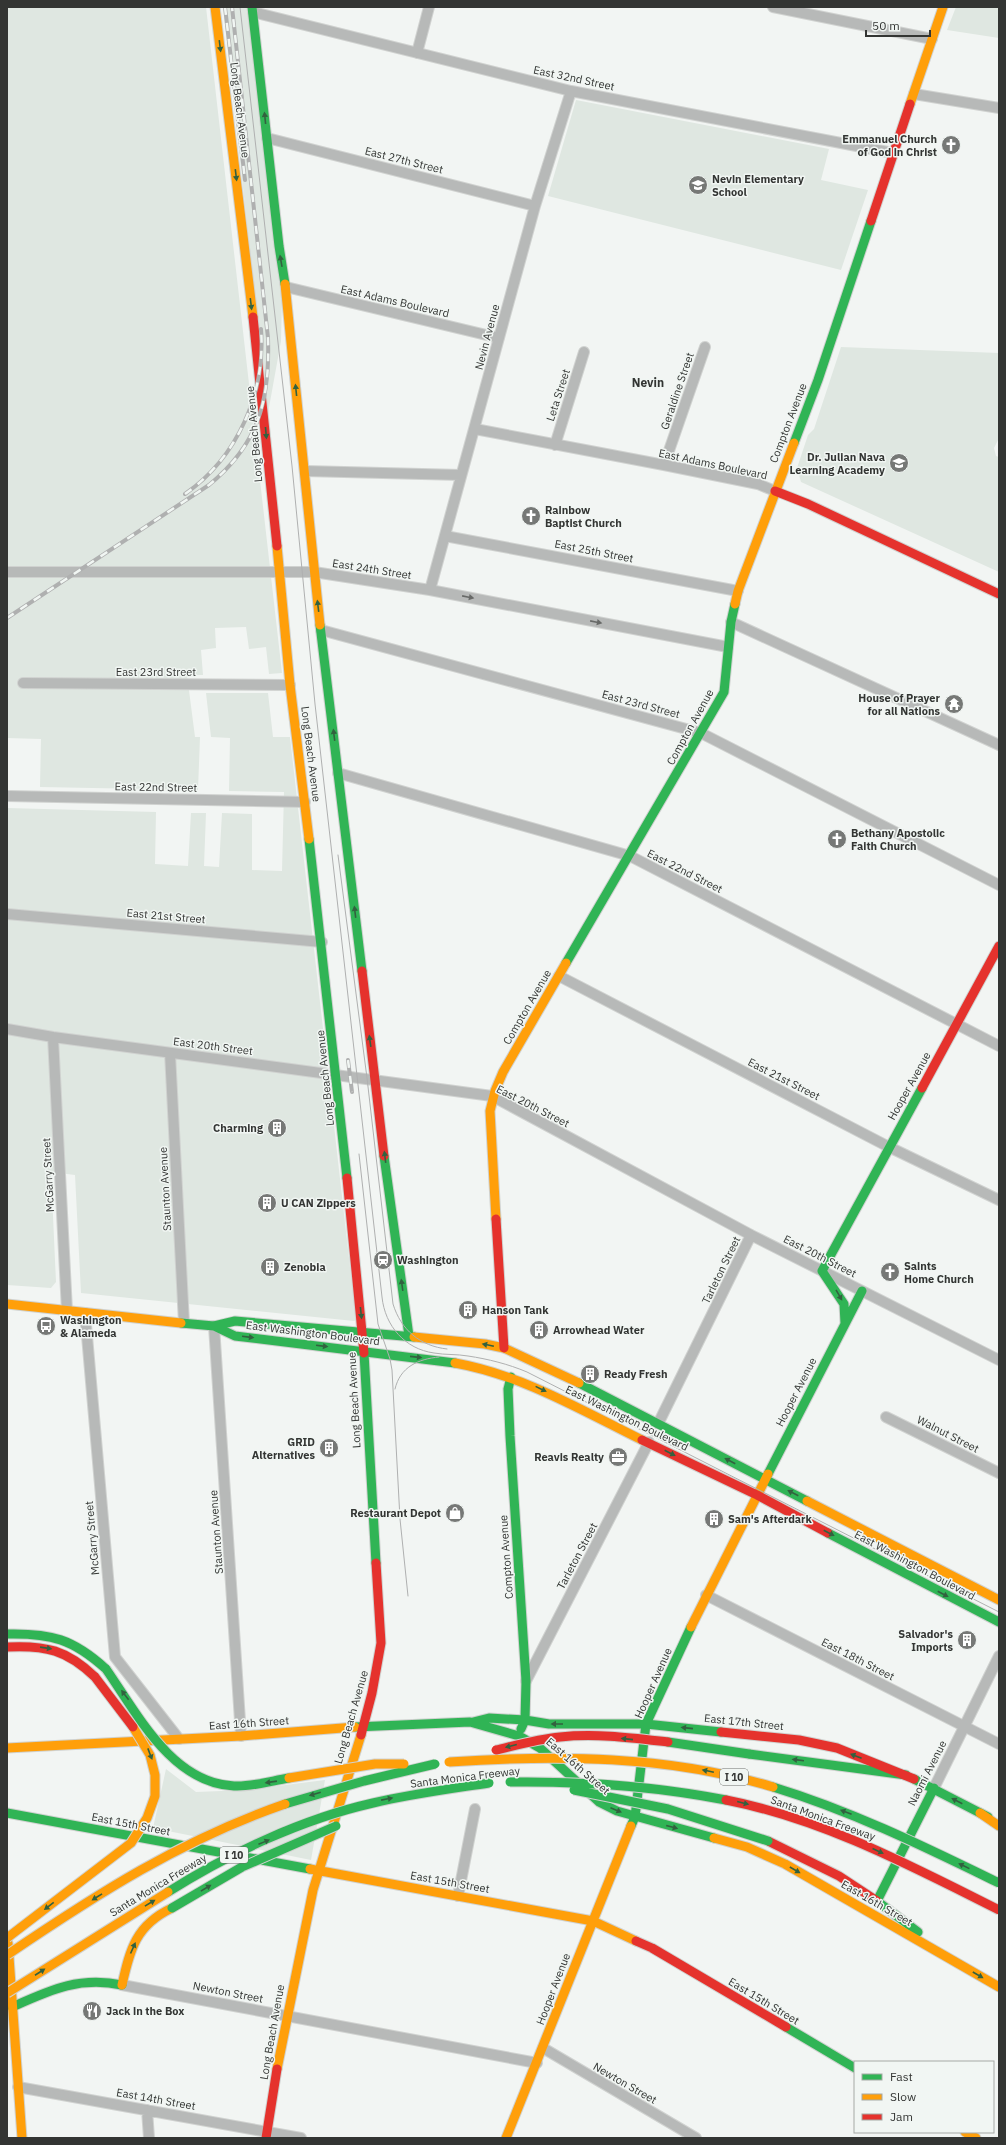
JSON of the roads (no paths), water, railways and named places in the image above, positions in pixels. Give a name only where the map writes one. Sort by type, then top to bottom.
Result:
[{"type":"main road","name":"Long Beach Avenue","points":[[215,7],[260,371],[278,572],[290,684],[322,942],[363,1332],[381,1643],[377,1672],[362,1727],[317,1871],[287,2015],[266,2135]]},
{"type":"main road","name":"Compton Avenue","points":[[504,1348],[490,1110],[492,1096],[495,1087],[724,692],[731,622],[738,591],[818,380],[943,7]]},
{"type":"main road","points":[[252,10],[279,246],[286,287],[314,572],[389,1194],[410,1336],[406,1347],[383,1353]]},
{"type":"main road","name":"East Adams Boulevard","points":[[775,491],[808,504],[999,594]]},
{"type":"main road","name":"Hooper Avenue","points":[[822,1270],[999,946]]},
{"type":"main road","points":[[822,1270],[844,1304],[846,1323]]},
{"type":"main road","name":"Hooper Avenue","points":[[506,2138],[635,1817],[646,1724],[706,1595],[862,1291]]},
{"type":"main road","name":"East Washington Boulevard","points":[[7,1304],[214,1326],[235,1321],[410,1336],[485,1344],[504,1348],[553,1370],[999,1600]]},
{"type":"main road","name":"East Washington Boulevard","points":[[214,1326],[235,1336],[363,1350],[484,1368],[536,1386],[757,1495],[999,1622]]},
{"type":"main road","name":"Compton Avenue","points":[[511,1377],[508,1389],[510,1436],[526,1681],[525,1720],[519,1736]]},
{"type":"main road","points":[[7,1634],[41,1633],[72,1641],[89,1652],[106,1669],[165,1748],[186,1770],[208,1781],[224,1786],[240,1786],[283,1780],[375,1764],[435,1764]]},
{"type":"main road","points":[[7,1648],[29,1646],[52,1648],[68,1655],[82,1664],[95,1677],[146,1744],[156,1777],[153,1807],[144,1826],[131,1843],[7,1938]]},
{"type":"main road","name":"East 17th Street","points":[[470,1722],[489,1718],[525,1720],[549,1724],[646,1724],[799,1740],[837,1748],[906,1775],[934,1788],[999,1824]]},
{"type":"main road","name":"East 16th Street","points":[[7,1748],[179,1740],[362,1727],[470,1722],[519,1736],[540,1748],[599,1802],[635,1817],[748,1847],[785,1864],[999,1987]]},
{"type":"main road","points":[[449,1762],[538,1739],[570,1736],[625,1738],[906,1775]]},
{"type":"main road","name":"Santa Monica Freeway","points":[[7,1955],[161,1857],[226,1827],[293,1801],[359,1782],[435,1764],[513,1756],[588,1757],[638,1761],[690,1768],[752,1781],[805,1797],[864,1819],[999,1883]]},
{"type":"main road","name":"Santa Monica Freeway","points":[[7,1993],[200,1872],[258,1844],[308,1824],[371,1803],[426,1792],[499,1783],[568,1780],[656,1786],[745,1804],[805,1821],[859,1842],[999,1910]]},
{"type":"main road","points":[[368,1814],[499,1783]]},
{"type":"main road","name":"East 16th Street","points":[[499,1783],[578,1790],[668,1809],[768,1841],[840,1876],[877,1901],[957,1963]]},
{"type":"main road","name":"Naomi Avenue","points":[[877,1901],[934,1788]]},
{"type":"main road","name":"East 15th Street","points":[[7,1813],[593,1921],[652,1948],[854,2067]]},
{"type":"main road","points":[[122,1985],[128,1958],[138,1936],[153,1918],[242,1866],[347,1822]]},
{"type":"main road","points":[[7,1934],[22,2138]]},
{"type":"main road","name":"Newton Street","points":[[12,2007],[60,1986],[78,1982],[95,1980],[122,1985]]},
{"type":"main road","name":"East 14th Street","points":[[7,2085],[18,2087]]},
{"type":"main road","points":[[967,2133],[976,2138]]},
{"type":"street","points":[[417,53],[429,7]]},
{"type":"street","points":[[772,7],[932,39]]},
{"type":"street","name":"East 32nd Street","points":[[252,10],[571,91],[893,153]]},
{"type":"street","name":"Nevin Avenue","points":[[430,590],[536,206],[571,91]]},
{"type":"street","points":[[914,94],[999,108]]},
{"type":"street","name":"East 27th Street","points":[[267,138],[536,206]]},
{"type":"street","name":"East Adams Boulevard","points":[[286,287],[499,338]]},
{"type":"street","name":"Geraldine Street","points":[[664,465],[705,347]]},
{"type":"street","name":"Leta Street","points":[[555,445],[584,352]]},
{"type":"street","name":"East Adams Boulevard","points":[[474,430],[758,484],[775,491]]},
{"type":"street","points":[[305,471],[461,475]]},
{"type":"street","name":"East 25th Street","points":[[445,536],[738,591]]},
{"type":"street","name":"East 24th Street","points":[[7,572],[314,572],[430,590],[728,647]]},
{"type":"street","points":[[731,622],[999,745]]},
{"type":"street","name":"East 23rd Street","points":[[321,630],[701,733],[999,885]]},
{"type":"street","name":"East 23rd Street","points":[[23,683],[290,684]]},
{"type":"street","name":"East 22nd Street","points":[[338,773],[630,856],[999,1046]]},
{"type":"street","name":"East 22nd Street","points":[[7,796],[305,802]]},
{"type":"street","name":"East 21st Street","points":[[7,914],[322,942]]},
{"type":"street","name":"East 21st Street","points":[[559,976],[889,1147],[999,1200]]},
{"type":"street","name":"East 20th Street","points":[[7,1029],[53,1037],[492,1096],[751,1235],[999,1360]]},
{"type":"street","name":"McGarry Street","points":[[53,1037],[67,1311]]},
{"type":"street","name":"Staunton Avenue","points":[[170,1053],[184,1323]]},
{"type":"street","name":"Tarleton Street","points":[[658,1424],[751,1235]]},
{"type":"street","name":"McGarry Street","points":[[85,1313],[115,1657],[179,1740]]},
{"type":"street","name":"Staunton Avenue","points":[[214,1326],[241,1736]]},
{"type":"street","name":"Walnut Street","points":[[886,1417],[999,1473]]},
{"type":"street","name":"Tarleton Street","points":[[526,1681],[649,1442]]},
{"type":"street","name":"East 18th Street","points":[[706,1595],[999,1744]]},
{"type":"street","name":"Naomi Avenue","points":[[934,1788],[999,1656]]},
{"type":"street","points":[[458,1896],[475,1809]]},
{"type":"street","name":"Newton Street","points":[[122,1985],[537,2063]]},
{"type":"street","name":"Newton Street","points":[[543,2048],[696,2138]]},
{"type":"street","name":"East 14th Street","points":[[18,2087],[148,2110],[266,2135],[301,2138]]},
{"type":"street","points":[[148,2110],[149,2138]]},
{"type":"tram line","points":[[240,7],[292,466],[315,704],[382,1297],[387,1317],[398,1334],[414,1347],[434,1353],[464,1355],[490,1360],[527,1372],[999,1612]]},
{"type":"tram line","points":[[338,855],[367,1078],[393,1304],[401,1322],[413,1335],[428,1344],[447,1349]]},
{"type":"tram line","points":[[359,1154],[378,1324],[390,1359],[392,1370],[400,1519],[408,1596]]},
{"type":"tram line","points":[[395,1389],[397,1381],[401,1375],[411,1366],[417,1362],[439,1357]]},
{"type":"railway","points":[[225,7],[245,180]]},
{"type":"railway","points":[[7,618],[209,485],[240,453],[250,437],[258,419],[267,381],[268,338],[232,7]]},
{"type":"railway","points":[[185,494],[204,479],[220,461],[234,442],[245,421],[259,376],[261,329]]},
{"type":"railway","points":[[348,1060],[352,1092]]},
{"type":"place","name":"Emmanuel Church of God in Christ","points":[[951,145]]},
{"type":"place","name":"Nevin Elementary School","points":[[698,185]]},
{"type":"place","name":"Dr. Julian Nava Learning Academy","points":[[899,463]]},
{"type":"place","name":"Rainbow Baptist Church","points":[[531,516]]},
{"type":"place","name":"House of Prayer for all Nations","points":[[954,704]]},
{"type":"place","name":"Bethany Apostolic Faith Church","points":[[837,839]]},
{"type":"place","name":"Charming","points":[[277,1128]]},
{"type":"place","name":"U CAN Zippers","points":[[267,1203]]},
{"type":"place","name":"Washington","points":[[383,1260]]},
{"type":"place","name":"Zenobia","points":[[270,1267]]},
{"type":"place","name":"Saints Home Church","points":[[890,1272]]},
{"type":"place","name":"Hanson Tank","points":[[468,1310]]},
{"type":"place","name":"Washington & Alameda","points":[[46,1326]]},
{"type":"place","name":"Arrowhead Water","points":[[539,1330]]},
{"type":"place","name":"Ready Fresh","points":[[590,1374]]},
{"type":"place","name":"GRID Alternatives","points":[[329,1448]]},
{"type":"place","name":"Reavis Realty","points":[[618,1457]]},
{"type":"place","name":"Restaurant Depot","points":[[455,1513]]},
{"type":"place","name":"Sam's Afterdark","points":[[714,1519]]},
{"type":"place","name":"Salvador's Imports","points":[[967,1640]]},
{"type":"place","name":"Jack in the Box","points":[[92,2011]]},
{"type":"district","name":"Nevin","points":[[648,382]]}]
